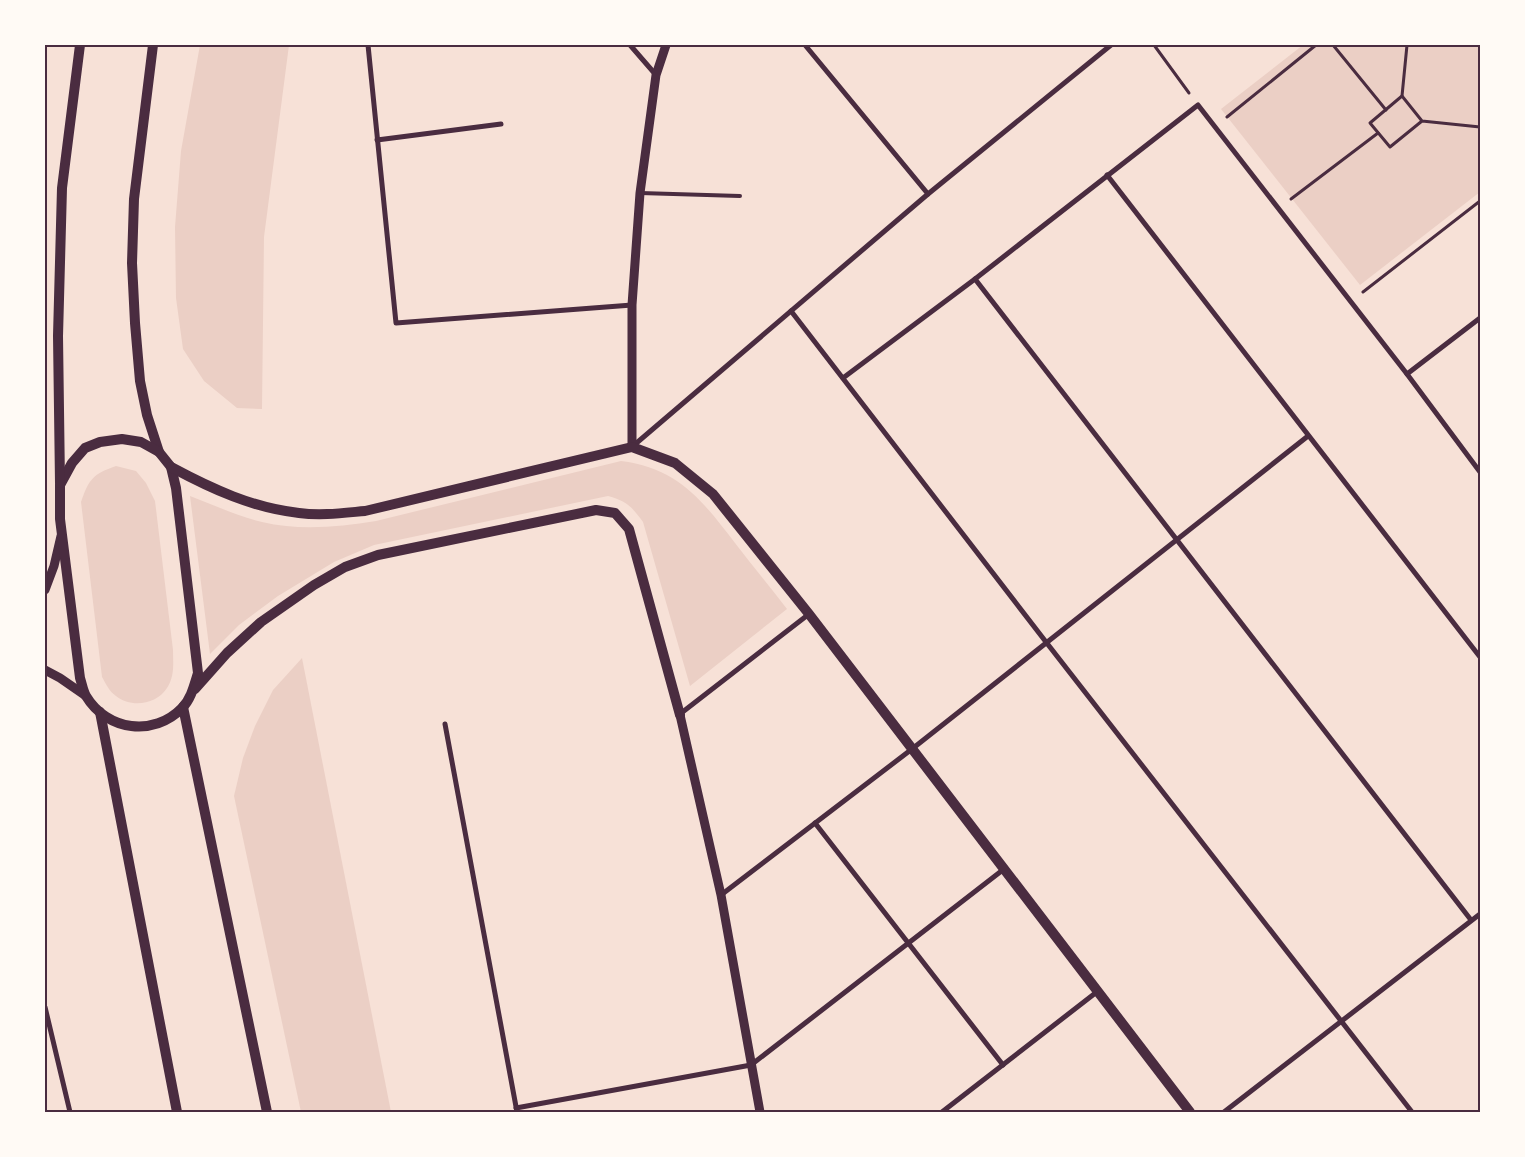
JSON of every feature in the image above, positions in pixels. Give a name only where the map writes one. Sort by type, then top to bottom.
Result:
[{"type":"main road","points":[[80,45],[62,188],[58,336],[60,519],[80,678],[86,696],[100,712],[114,722],[132,727],[150,726],[168,719],[183,708],[193,691],[226,653],[261,622],[314,585],[345,567],[378,555],[596,510],[615,513],[629,529],[680,715]]},
{"type":"main road","points":[[153,45],[134,199],[132,263],[140,381],[147,415],[159,452]]},
{"type":"main road","points":[[60,485],[72,463],[85,448],[100,442],[122,438],[141,442],[159,452],[172,467],[209,487],[243,501],[300,514],[333,514],[364,511],[632,447],[675,463],[713,494],[809,614],[1190,1112]]},
{"type":"main road","points":[[172,467],[198,673],[193,691]]},
{"type":"main road","points":[[183,708],[268,1112]]},
{"type":"main road","points":[[100,712],[177,1112]]},
{"type":"street","points":[[368,45],[396,323],[632,305]]},
{"type":"street","points":[[630,45],[656,75]]},
{"type":"street","points":[[632,447],[632,305],[640,193],[656,75],[666,45]]},
{"type":"street","points":[[805,45],[928,194]]},
{"type":"street","points":[[632,447],[928,194],[1111,45]]},
{"type":"street","points":[[843,378],[1198,105],[1407,374],[1480,472]]},
{"type":"street","points":[[377,140],[501,124]]},
{"type":"street","points":[[1107,175],[1480,657]]},
{"type":"street","points":[[975,278],[1471,920]]},
{"type":"street","points":[[791,311],[1412,1112]]},
{"type":"street","points":[[1407,374],[1479,321]]},
{"type":"street","points":[[721,895],[912,749],[1308,436]]},
{"type":"street","points":[[45,590],[54,566],[62,533]]},
{"type":"street","points":[[760,1112],[721,895],[680,715],[809,614]]},
{"type":"street","points":[[45,670],[86,696]]},
{"type":"street","points":[[445,724],[516,1110],[751,1065],[1004,869]]},
{"type":"street","points":[[815,823],[1003,1065]]},
{"type":"street","points":[[1224,1112],[1480,914]]},
{"type":"street","points":[[942,1112],[1098,991]]},
{"type":"street","points":[[45,1007],[70,1112]]},
{"type":"lane","points":[[640,193],[740,196]]},
{"type":"path","points":[[1154,45],[1198,105]]},
{"type":"path","points":[[1215,127],[1316,45]]},
{"type":"path","points":[[1333,45],[1386,110]]},
{"type":"path","points":[[1407,45],[1402,96],[1370,123],[1390,147],[1422,121],[1480,127]]},
{"type":"path","points":[[1402,96],[1422,121]]},
{"type":"path","points":[[1278,208],[1378,133]]},
{"type":"path","points":[[1351,302],[1480,201]]},
{"type":"shaded area","points":[[200,45],[289,45],[264,237],[262,409],[237,408],[204,381],[183,349],[176,298],[175,227],[181,151]]},
{"type":"shaded area","points":[[1303,45],[1480,45],[1480,192],[1360,285],[1221,109]]},
{"type":"shaded area","points":[[621,461],[658,471],[687,488],[711,513],[787,609],[690,686],[643,522],[629,505],[608,496],[374,545],[334,562],[278,596],[239,625],[210,654],[190,496],[235,514],[276,525],[305,527],[348,525],[376,521]]},
{"type":"shaded area","points":[[116,466],[136,471],[146,483],[155,501],[173,650],[170,683],[162,694],[143,703],[122,700],[110,690],[102,677],[81,502],[93,478]]},
{"type":"shaded area","points":[[302,658],[391,1112],[301,1112],[234,796],[243,758],[255,726],[273,690]]}]
